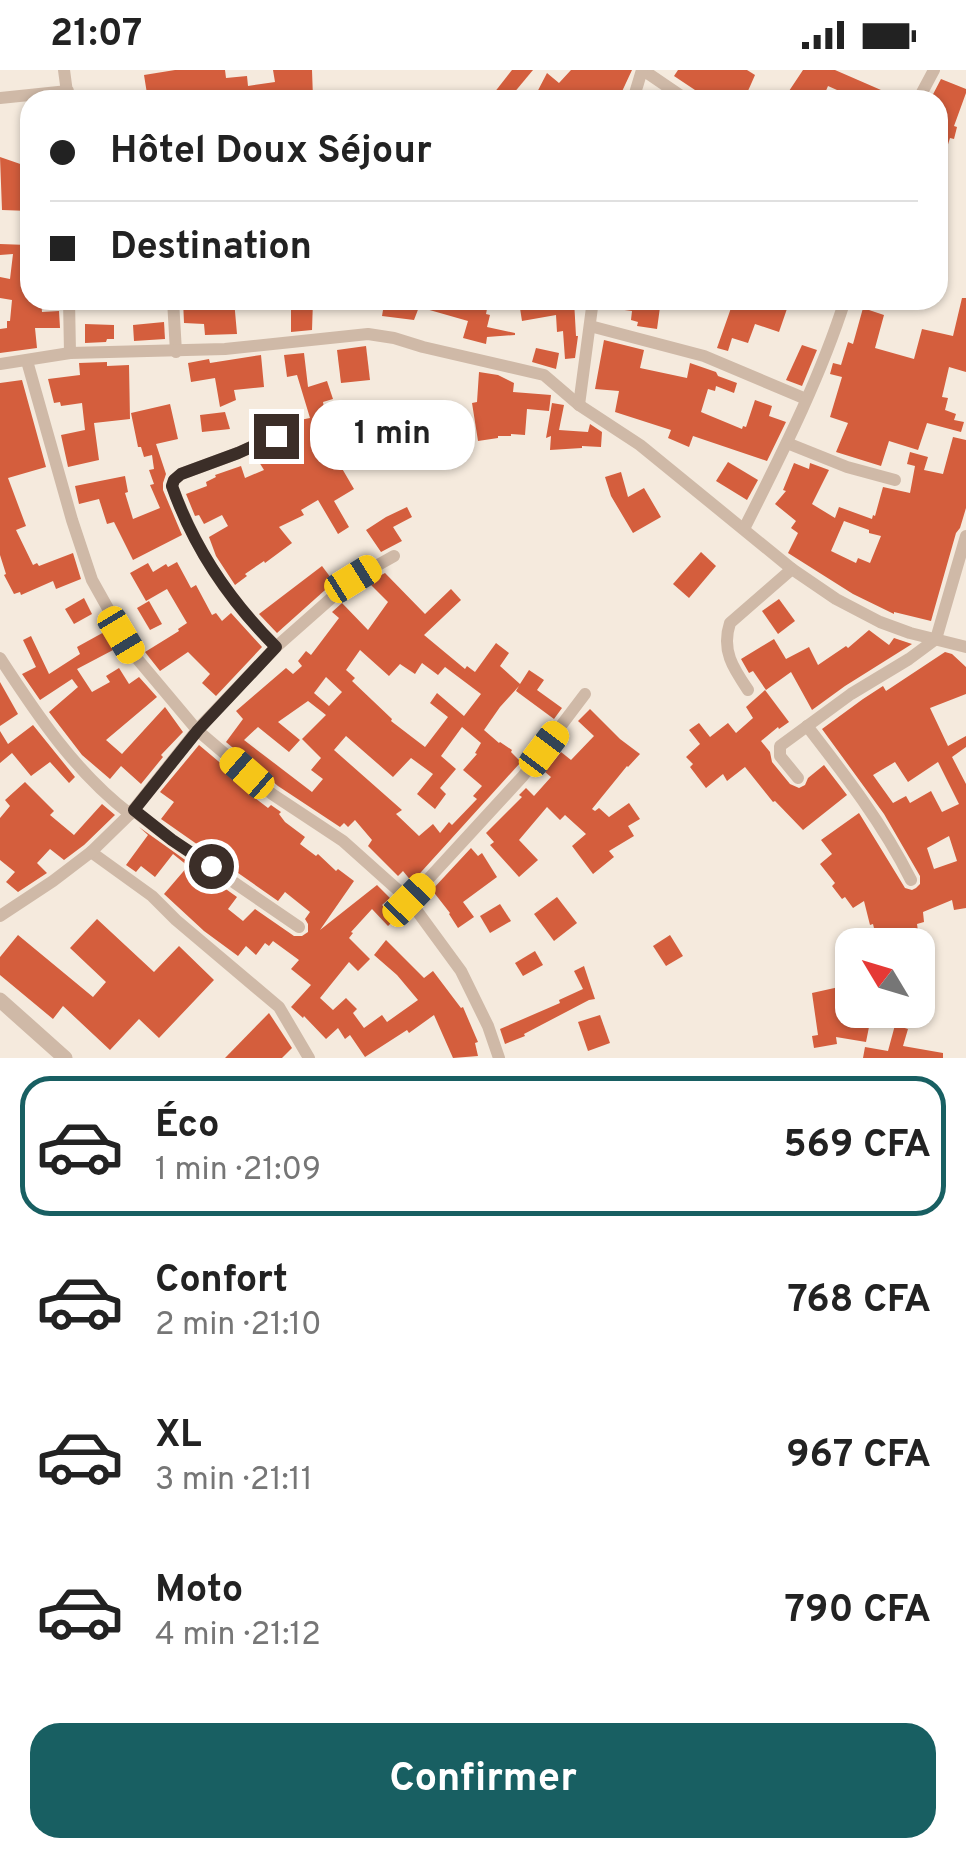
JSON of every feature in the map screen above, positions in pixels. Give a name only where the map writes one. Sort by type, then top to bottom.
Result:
[{"type":"street","points":[[642,70],[671,90]]},
{"type":"street","points":[[70,310],[70,352]]},
{"type":"street","points":[[174,310],[176,352]]},
{"type":"street","points":[[579,405],[592,310]]},
{"type":"street","points":[[744,529],[788,443],[842,310]]},
{"type":"street","points":[[590,326],[704,356],[806,399]]},
{"type":"street","points":[[0,364],[70,352],[176,352],[368,334],[544,376],[579,405],[640,445],[792,569],[836,599],[880,622],[966,647]]},
{"type":"street","points":[[27,361],[92,580],[134,656],[198,730],[272,794],[343,841],[409,900],[462,971],[499,1058]]},
{"type":"street","points":[[276,436],[181,474],[172,486],[216,578],[276,647]]},
{"type":"street","points":[[788,443],[847,467],[895,480]]},
{"type":"street","points":[[798,778],[779,752],[782,744],[936,639],[966,536]]},
{"type":"street","points":[[0,916],[92,852],[132,812],[198,730],[276,647],[353,579],[394,556]]},
{"type":"street","points":[[748,690],[727,652],[730,624],[792,569]]},
{"type":"street","points":[[0,658],[40,717],[108,798],[299,927]]},
{"type":"street","points":[[409,900],[523,776],[585,694]]},
{"type":"street","points":[[807,726],[847,777],[911,880]]},
{"type":"street","points":[[92,852],[152,896],[279,1007],[309,1058]]},
{"type":"street","points":[[0,1000],[65,1058]]},
{"type":"building","points":[[175,70],[225,70],[226,78],[247,76],[248,86],[275,82],[273,70],[312,70],[313,90],[146,90],[144,75]]},
{"type":"building","points":[[512,70],[533,70],[516,90],[496,90]]},
{"type":"building","points":[[571,70],[632,70],[623,90],[538,90],[547,73],[559,83]]},
{"type":"building","points":[[678,70],[747,70],[755,75],[748,90],[695,90],[674,76]]},
{"type":"building","points":[[803,70],[835,70],[881,90],[837,90],[828,86],[826,90],[790,90]]},
{"type":"building","points":[[941,79],[966,89],[954,126],[954,139],[950,138],[948,144],[948,90],[935,90]]},
{"type":"building","points":[[0,157],[20,164],[20,211],[2,210]]},
{"type":"building","points":[[0,244],[20,245],[20,310],[59,311],[60,328],[35,328],[37,348],[0,353],[0,329],[7,328],[10,321],[12,300],[0,298],[0,277],[10,279],[13,254],[0,255]]},
{"type":"building","points":[[962,298],[966,298],[966,372],[949,367],[942,397],[948,398],[945,410],[956,414],[954,420],[964,422],[961,432],[927,423],[918,450],[889,441],[881,466],[836,452],[848,423],[830,417],[842,377],[830,374],[833,363],[841,365],[848,342],[853,344],[862,310],[884,315],[875,348],[914,359],[922,329],[953,336]]},
{"type":"building","points":[[183,310],[235,310],[237,334],[205,335],[204,324],[184,323]]},
{"type":"building","points":[[291,310],[313,310],[312,330],[291,332]]},
{"type":"building","points":[[383,310],[418,310],[414,320],[382,316]]},
{"type":"building","points":[[430,310],[487,310],[490,315],[487,327],[515,335],[487,337],[486,344],[463,338],[468,321]]},
{"type":"building","points":[[520,310],[575,310],[578,336],[575,358],[565,359],[563,331],[557,332],[556,315],[522,321]]},
{"type":"building","points":[[624,310],[660,310],[657,329],[637,326],[638,322],[631,320],[632,311]]},
{"type":"building","points":[[730,310],[787,310],[779,332],[755,324],[748,343],[732,338],[728,351],[717,348]]},
{"type":"building","points":[[164,322],[165,339],[134,341],[133,325]]},
{"type":"building","points":[[85,324],[114,325],[114,339],[85,343]]},
{"type":"building","points":[[604,340],[644,350],[640,368],[687,378],[690,363],[737,383],[734,393],[716,386],[715,391],[708,389],[701,412],[742,429],[755,400],[772,406],[769,416],[786,422],[767,461],[693,436],[689,447],[668,438],[671,430],[615,412],[619,391],[595,389]]},
{"type":"building","points":[[802,345],[817,350],[802,386],[786,380]]},
{"type":"building","points":[[366,346],[370,380],[341,383],[337,350]]},
{"type":"building","points":[[536,348],[559,353],[556,369],[532,362]]},
{"type":"building","points":[[304,353],[308,387],[327,381],[333,399],[323,402],[329,434],[335,432],[341,449],[351,444],[357,458],[340,465],[354,489],[334,501],[349,527],[338,534],[318,500],[301,510],[304,515],[279,527],[292,543],[235,585],[209,537],[228,526],[222,515],[204,524],[199,515],[195,516],[186,494],[207,486],[206,482],[215,475],[241,466],[245,478],[264,470],[259,462],[304,438],[300,420],[310,418],[297,375],[287,377],[284,355]]},
{"type":"building","points":[[261,355],[264,387],[234,390],[236,400],[220,407],[215,378],[191,382],[188,363]]},
{"type":"building","points":[[107,362],[107,366],[129,365],[130,419],[94,423],[99,460],[68,467],[61,435],[85,430],[82,403],[54,403],[48,379],[80,375],[79,363]]},
{"type":"building","points":[[479,372],[514,383],[513,392],[551,395],[549,411],[527,409],[525,435],[478,441],[472,403],[477,402]]},
{"type":"building","points":[[22,380],[46,467],[8,478],[26,526],[16,530],[33,565],[73,553],[81,579],[56,589],[53,581],[21,595],[14,594],[4,575],[0,555],[0,383]]},
{"type":"building","points":[[552,403],[564,405],[559,430],[588,432],[590,424],[602,432],[601,447],[550,450],[551,436],[546,438]]},
{"type":"building","points":[[170,404],[178,439],[156,444],[166,474],[163,490],[182,535],[133,560],[114,522],[107,524],[99,499],[79,504],[75,486],[125,476],[125,493],[133,519],[160,508],[150,485],[154,484],[149,470],[154,469],[152,455],[144,457],[138,447],[131,413]]},
{"type":"building","points":[[225,412],[230,429],[202,432],[200,415]]},
{"type":"building","points":[[953,437],[966,440],[966,508],[931,621],[894,614],[853,594],[788,553],[798,533],[791,528],[796,521],[775,504],[786,491],[783,490],[794,463],[809,469],[810,463],[829,470],[812,504],[835,518],[839,507],[872,519],[883,487],[910,493],[915,466],[907,464],[910,452],[928,457],[924,470],[943,474]],"holes":[[[844,521],[881,536],[870,563],[858,558],[856,563],[831,551]]]},
{"type":"building","points":[[728,462],[758,480],[747,500],[716,481]]},
{"type":"building","points":[[621,472],[628,497],[644,488],[661,517],[633,533],[611,496],[605,477]]},
{"type":"building","points":[[407,507],[412,517],[393,527],[402,541],[381,552],[366,530]]},
{"type":"building","points":[[701,552],[716,566],[689,598],[673,584]]},
{"type":"building","points":[[177,562],[191,588],[196,585],[212,615],[216,613],[222,621],[231,613],[262,647],[216,696],[202,683],[210,674],[188,652],[160,671],[145,652],[187,623],[167,589],[146,601],[130,573],[148,563],[153,572]]},
{"type":"building","points":[[322,566],[334,582],[277,633],[259,614]]},
{"type":"building","points":[[385,573],[425,614],[451,589],[461,600],[424,635],[465,669],[467,666],[475,672],[496,643],[509,653],[500,666],[520,684],[529,670],[544,680],[537,690],[562,708],[554,719],[516,691],[519,686],[500,707],[484,730],[512,750],[521,762],[412,882],[403,871],[398,876],[368,846],[372,840],[355,820],[348,827],[344,823],[340,827],[278,786],[226,742],[243,719],[236,711],[286,668],[293,674],[302,666],[298,661],[306,651],[311,655],[339,618],[332,612],[342,603],[368,630],[388,602],[368,582]],"holes":[[[360,650],[389,676],[400,664],[415,674],[422,663],[438,675],[445,667],[481,694],[464,716],[437,693],[430,703],[448,717],[425,747],[391,721],[346,670]],[[326,677],[342,692],[329,706],[314,693]],[[308,701],[326,715],[302,739],[321,758],[311,770],[323,779],[312,792],[244,740],[258,727],[289,752],[300,740],[278,722]],[[462,727],[481,743],[463,770],[482,786],[473,796],[477,799],[452,825],[449,822],[440,833],[433,824],[419,836],[396,814],[402,810],[334,750],[346,736],[393,777],[411,758],[433,774],[417,794],[435,809],[446,794],[440,788],[456,769],[441,756]]]},
{"type":"building","points":[[84,598],[92,614],[74,624],[65,609]]},
{"type":"building","points":[[779,599],[795,621],[778,634],[762,611]]},
{"type":"building","points":[[149,601],[162,624],[150,630],[137,608]]},
{"type":"building","points":[[869,630],[889,645],[894,638],[912,644],[812,710],[791,672],[766,690],[741,659],[774,639],[786,659],[809,647],[818,665]]},
{"type":"building","points":[[106,631],[115,649],[77,669],[92,692],[110,682],[106,676],[119,668],[129,684],[139,677],[157,697],[106,740],[122,754],[165,707],[183,732],[141,784],[121,766],[110,779],[82,755],[49,712],[78,687],[72,679],[40,700],[22,674],[36,667],[23,640],[31,636],[49,674],[80,654],[77,647]]},
{"type":"building","points":[[945,652],[966,667],[966,694],[930,708],[948,746],[966,736],[966,747],[952,757],[966,784],[966,908],[954,910],[952,900],[923,912],[924,922],[917,924],[918,928],[874,928],[864,901],[853,908],[845,897],[842,899],[820,864],[832,854],[821,840],[859,813],[905,888],[912,890],[920,884],[920,876],[884,814],[822,729],[883,686],[886,691]],"holes":[[[895,762],[908,782],[938,762],[959,804],[942,812],[931,791],[910,803],[906,796],[893,803],[873,775]],[[949,836],[957,861],[934,869],[927,848]]]},
{"type":"building","points":[[0,682],[18,714],[0,726]]},
{"type":"building","points":[[765,690],[789,722],[761,741],[772,762],[790,784],[799,788],[824,765],[847,795],[803,830],[773,802],[745,767],[727,781],[723,774],[706,788],[686,757],[700,744],[689,730],[699,723],[710,737],[728,723],[736,733],[753,718],[746,707]]},
{"type":"building","points":[[590,709],[640,754],[592,809],[599,808],[609,817],[629,803],[640,819],[628,826],[634,836],[609,851],[614,857],[593,874],[572,846],[586,834],[565,815],[560,820],[547,807],[519,840],[538,860],[519,877],[490,845],[494,842],[486,833],[526,788],[534,796],[551,777],[545,772],[561,752],[571,760],[594,736],[578,721]]},
{"type":"building","points":[[33,725],[75,777],[69,783],[50,762],[31,776],[12,753],[0,763],[0,731],[8,744]]},
{"type":"building","points":[[199,745],[237,777],[235,780],[251,795],[281,812],[285,822],[305,837],[300,844],[354,881],[320,930],[377,885],[390,898],[382,905],[395,919],[388,926],[372,909],[349,938],[370,959],[358,971],[349,962],[320,998],[333,1010],[346,998],[357,1009],[353,1013],[364,1028],[382,1015],[387,1022],[418,1000],[374,955],[386,940],[424,978],[433,971],[463,1007],[478,1042],[478,1056],[453,1058],[434,1015],[365,1057],[350,1035],[345,1039],[338,1028],[326,1039],[291,1007],[311,985],[291,969],[299,960],[273,941],[269,946],[265,943],[256,955],[246,946],[238,956],[204,931],[164,894],[188,866],[173,854],[155,877],[141,866],[136,872],[126,865],[148,835],[139,827],[237,897],[228,909],[243,921],[255,909],[294,936],[308,932],[305,919],[310,912],[285,892],[278,901],[161,819],[174,802],[160,792]]},
{"type":"building","points":[[25,782],[54,811],[50,815],[74,835],[102,804],[115,815],[64,860],[50,849],[37,863],[47,873],[18,892],[6,882],[15,872],[0,860],[0,818],[10,806],[5,800]]},
{"type":"building","points":[[471,848],[478,856],[482,853],[497,877],[463,902],[474,917],[458,928],[432,890]]},
{"type":"building","points":[[557,897],[577,923],[554,941],[534,914]]},
{"type":"building","points":[[500,904],[511,921],[490,933],[480,916]]},
{"type":"building","points":[[97,919],[154,972],[179,946],[214,980],[159,1038],[139,1019],[110,1050],[63,1006],[53,1019],[0,975],[0,957],[18,935],[93,997],[106,982],[70,948]]},
{"type":"building","points":[[670,935],[683,956],[666,966],[653,946]]},
{"type":"building","points":[[535,951],[543,965],[523,976],[515,963]]},
{"type":"building","points":[[584,966],[595,999],[505,1044],[500,1029],[583,989],[574,971]]},
{"type":"building","points":[[835,988],[835,1028],[869,1028],[866,1042],[836,1037],[837,1044],[814,1048],[812,1036],[818,1035],[812,993]]},
{"type":"building","points":[[269,1013],[292,1048],[282,1058],[225,1058]]},
{"type":"building","points":[[600,1015],[610,1043],[588,1051],[578,1022]]},
{"type":"building","points":[[894,1028],[905,1028],[908,1029],[903,1046],[943,1053],[943,1058],[863,1058],[865,1047],[888,1051]]},
{"type":"route","points":[[211,866],[134,810],[198,730],[276,647],[216,578],[172,486],[181,474],[276,436]]}]
